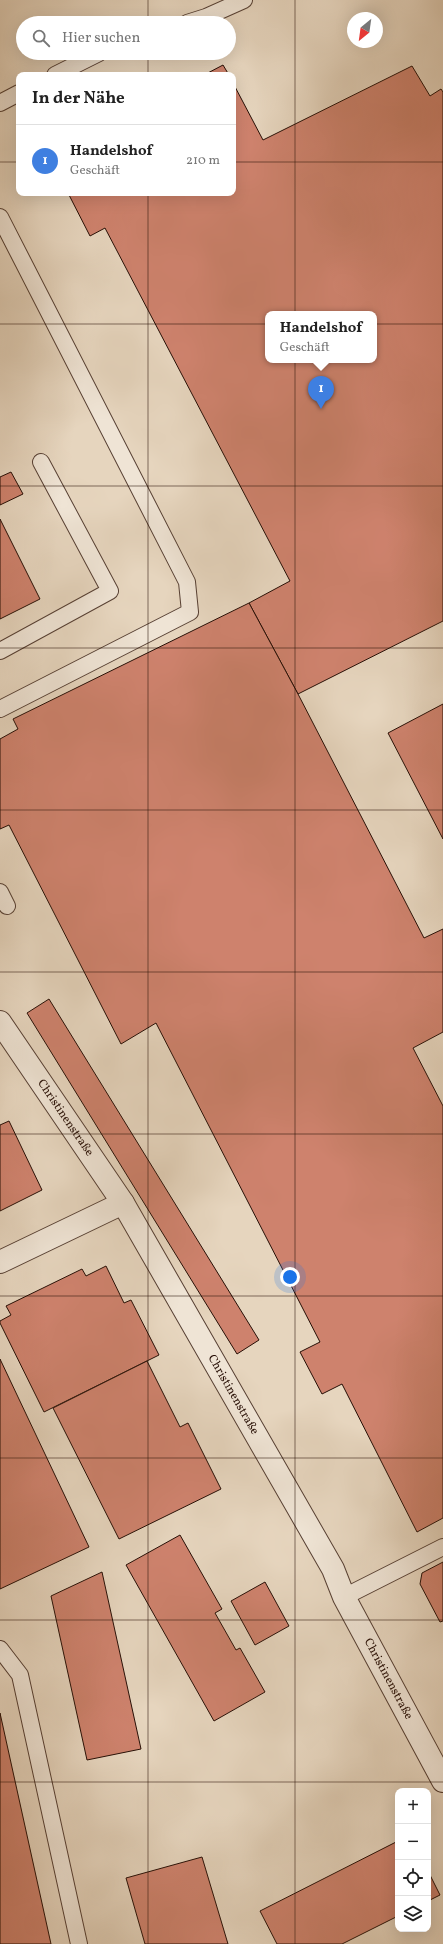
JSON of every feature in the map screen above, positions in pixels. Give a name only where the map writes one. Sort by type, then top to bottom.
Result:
[{"type":"street","name":"Christinenstraße","points":[[0,1022],[123,1203],[333,1569],[344,1597],[443,1781]]},
{"type":"street","points":[[0,1262],[123,1203]]},
{"type":"lane","points":[[208,16],[244,0]]},
{"type":"lane","points":[[61,72],[85,60]]},
{"type":"lane","points":[[0,103],[16,95]]},
{"type":"lane","points":[[0,217],[187,582],[190,612],[0,709]]},
{"type":"lane","points":[[0,651],[110,591],[41,462]]},
{"type":"lane","points":[[344,1597],[443,1547]]},
{"type":"lane","points":[[0,1649],[20,1674],[79,1944]]},
{"type":"building","points":[[223,65],[227,72],[210,72]]},
{"type":"building","points":[[412,66],[430,96],[441,89],[443,92],[443,621],[298,694],[249,603],[290,581],[105,228],[90,236],[70,196],[236,196],[236,89],[263,140]]},
{"type":"building","points":[[11,472],[23,494],[0,505],[0,477]]},
{"type":"building","points":[[0,519],[40,599],[0,619]]},
{"type":"building","points":[[249,603],[298,694],[424,938],[443,929],[443,1032],[413,1048],[443,1106],[443,1518],[417,1532],[342,1384],[322,1394],[300,1352],[320,1342],[156,1023],[121,1044],[9,825],[0,829],[0,739],[18,729],[13,719]]},
{"type":"building","points":[[443,704],[443,839],[388,733]]},
{"type":"building","points":[[49,999],[259,1340],[237,1354],[27,1013]]},
{"type":"building","points":[[9,1121],[42,1190],[0,1211],[0,1125]]},
{"type":"building","points":[[106,1266],[124,1303],[131,1300],[159,1355],[44,1412],[0,1323],[0,1321],[11,1315],[6,1306],[82,1269],[86,1276]]},
{"type":"building","points":[[0,1359],[89,1547],[0,1589]]},
{"type":"building","points":[[147,1361],[180,1427],[188,1423],[221,1489],[119,1539],[53,1408]]},
{"type":"building","points":[[180,1535],[222,1609],[215,1613],[236,1650],[240,1648],[265,1692],[214,1721],[126,1565]]},
{"type":"building","points":[[443,1562],[443,1621],[440,1622],[420,1584],[422,1573]]},
{"type":"building","points":[[102,1572],[141,1749],[87,1760],[51,1596]]},
{"type":"building","points":[[265,1582],[289,1626],[255,1645],[231,1601]]},
{"type":"building","points":[[0,1713],[51,1944],[0,1944]]},
{"type":"building","points":[[395,1843],[395,1918],[342,1944],[277,1944],[260,1911]]},
{"type":"building","points":[[202,1857],[228,1944],[145,1944],[126,1878]]},
{"type":"building","points":[[431,1877],[440,1895],[431,1900]]},
{"type":"place","name":"Handelshof","points":[[321,409]]}]
